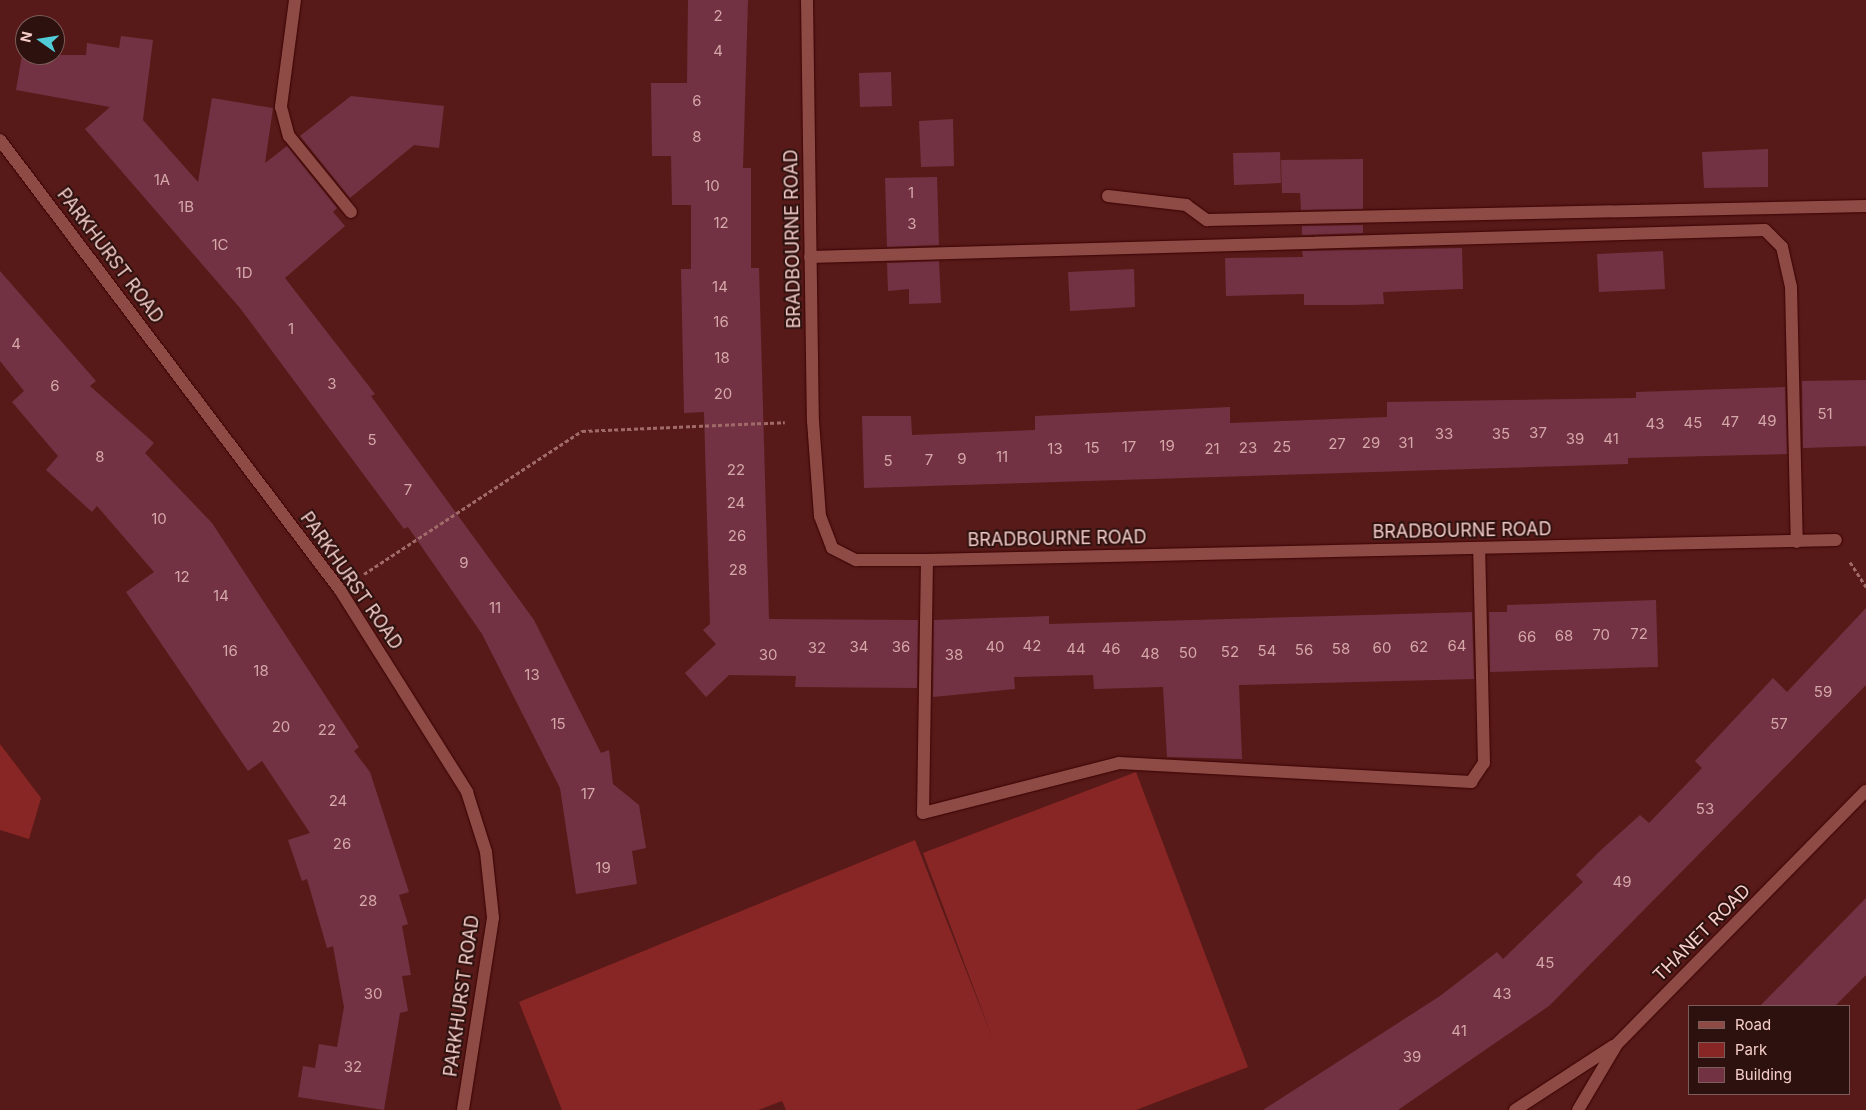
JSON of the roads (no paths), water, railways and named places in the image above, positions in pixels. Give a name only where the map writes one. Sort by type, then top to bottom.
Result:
[{"type":"street","points":[[295,0],[281,107],[289,136],[351,212]]},
{"type":"street","name":"BRADBOURNE ROAD","points":[[807,0],[813,421],[820,516],[832,548],[856,560],[927,560],[1836,540]]},
{"type":"street","name":"PARKHURST ROAD","points":[[0,140],[340,590],[467,792],[486,852],[493,918],[463,1110]]},
{"type":"street","points":[[1108,196],[1186,205],[1207,220],[1866,206]]},
{"type":"street","points":[[810,257],[1765,230],[1782,247],[1791,287],[1797,542]]},
{"type":"street","points":[[927,560],[923,812],[1118,763],[1471,782],[1484,763],[1479,548]]},
{"type":"street","name":"THANET ROAD","points":[[1578,1110],[1616,1044],[1866,791]]},
{"type":"street","points":[[1515,1110],[1616,1044]]}]
